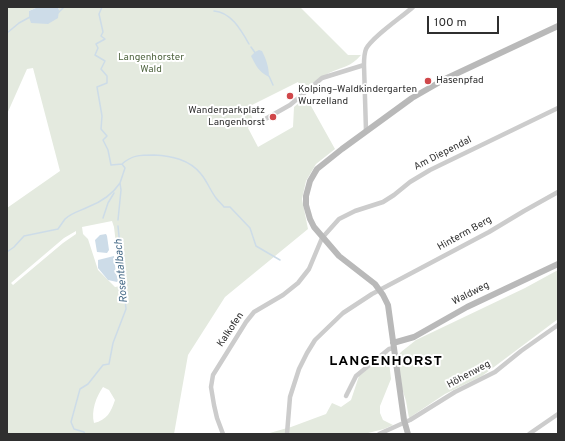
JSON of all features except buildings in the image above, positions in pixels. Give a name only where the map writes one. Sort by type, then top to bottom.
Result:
[{"type":"street","points":[[366,131],[364,57],[366,49],[371,42],[413,7]]},
{"type":"street","points":[[408,434],[404,422],[388,305],[380,290],[369,279],[339,256],[314,227],[307,211],[306,196],[310,181],[317,169],[412,98],[558,26]]},
{"type":"street","points":[[260,122],[290,105],[322,78],[364,65]]},
{"type":"street","name":"Am Diependal","points":[[322,238],[339,219],[346,215],[383,202],[410,182],[430,170],[558,108]]},
{"type":"street","name":"Hinterm Berg","points":[[287,434],[290,397],[299,369],[311,346],[342,312],[558,192]]},
{"type":"street","name":"Kalkofen","points":[[224,434],[217,418],[214,405],[211,387],[213,375],[251,315],[291,290],[304,276],[309,269],[322,238]]},
{"type":"street","name":"Waldweg","points":[[394,346],[467,307],[558,264]]},
{"type":"street","name":"Höhenweg","points":[[379,434],[410,420],[455,392],[495,372],[521,351],[558,325]]},
{"type":"street","points":[[346,396],[356,376],[394,346]]},
{"type":"street","points":[[529,434],[558,414]]},
{"type":"green space","name":"Langenhorster Wald","points":[[7,7],[38,7],[29,11],[59,10],[58,7],[300,7],[348,55],[361,55],[350,64],[319,79],[304,91],[298,82],[248,107],[253,120],[248,128],[258,147],[293,127],[294,107],[306,97],[335,149],[316,164],[306,181],[302,199],[308,229],[225,297],[188,355],[174,434],[7,434],[7,208],[60,171],[33,68],[27,69],[7,114]],"holes":[[[112,221],[121,286],[115,287],[98,270],[88,239],[83,234],[82,227]],[[76,231],[76,234],[13,285],[11,283],[64,238]],[[103,387],[109,390],[115,400],[108,415],[102,420],[94,423],[93,414],[96,400]]]},
{"type":"green space","points":[[558,270],[558,319],[482,376],[445,394],[409,418],[402,388],[398,356],[401,352],[416,340],[525,288]]},
{"type":"green space","points":[[388,353],[391,379],[380,406],[380,413],[383,420],[393,425],[364,434],[266,434],[291,427],[326,414],[332,403],[341,407],[351,400],[359,376]]},
{"type":"water","points":[[38,7],[58,7],[58,18],[48,24],[31,23],[29,11]]},
{"type":"water","points":[[259,50],[262,51],[266,60],[269,77],[258,68],[251,56]]},
{"type":"water","points":[[106,234],[109,250],[107,253],[97,252],[95,240],[100,235]]},
{"type":"water","points":[[114,256],[116,274],[119,281],[117,282],[108,280],[98,268],[98,260]]},
{"type":"waterway","points":[[58,13],[64,7]]},
{"type":"waterway","name":"Rosentalbach","points":[[102,7],[99,14],[103,32],[101,36],[105,39],[96,44],[98,48],[95,55],[105,61],[101,69],[107,76],[107,83],[97,87],[102,116],[101,129],[107,136],[103,140],[108,150],[111,165],[122,164],[125,168],[120,183],[121,190],[118,220]]},
{"type":"waterway","points":[[214,11],[220,12],[230,18],[239,28],[249,44]]},
{"type":"waterway","points":[[7,33],[19,23],[30,17]]},
{"type":"waterway","points":[[251,47],[256,54]]},
{"type":"waterway","points":[[269,76],[273,85]]},
{"type":"waterway","points":[[122,164],[136,156],[154,155],[173,157],[191,165],[201,174],[214,195],[224,207],[230,207],[250,228],[256,246],[280,260]]},
{"type":"waterway","points":[[7,252],[24,236],[58,229],[67,217],[110,195],[120,183]]},
{"type":"waterway","points":[[103,218],[108,203],[114,193]]},
{"type":"waterway","name":"Rosentalbach","points":[[85,434],[84,432],[74,429],[71,422],[80,389],[88,384],[103,365],[109,364],[113,343],[126,309],[118,226]]},
{"type":"place","name":"Hasenpfad","points":[[428,81]]},
{"type":"place","name":"Kolping–Waldkindergarten Wurzelland","points":[[290,96]]},
{"type":"place","name":"Wanderparkplatz Langenhorst","points":[[273,117]]},
{"type":"district","name":"LANGENHORST","points":[[386,362]]}]
